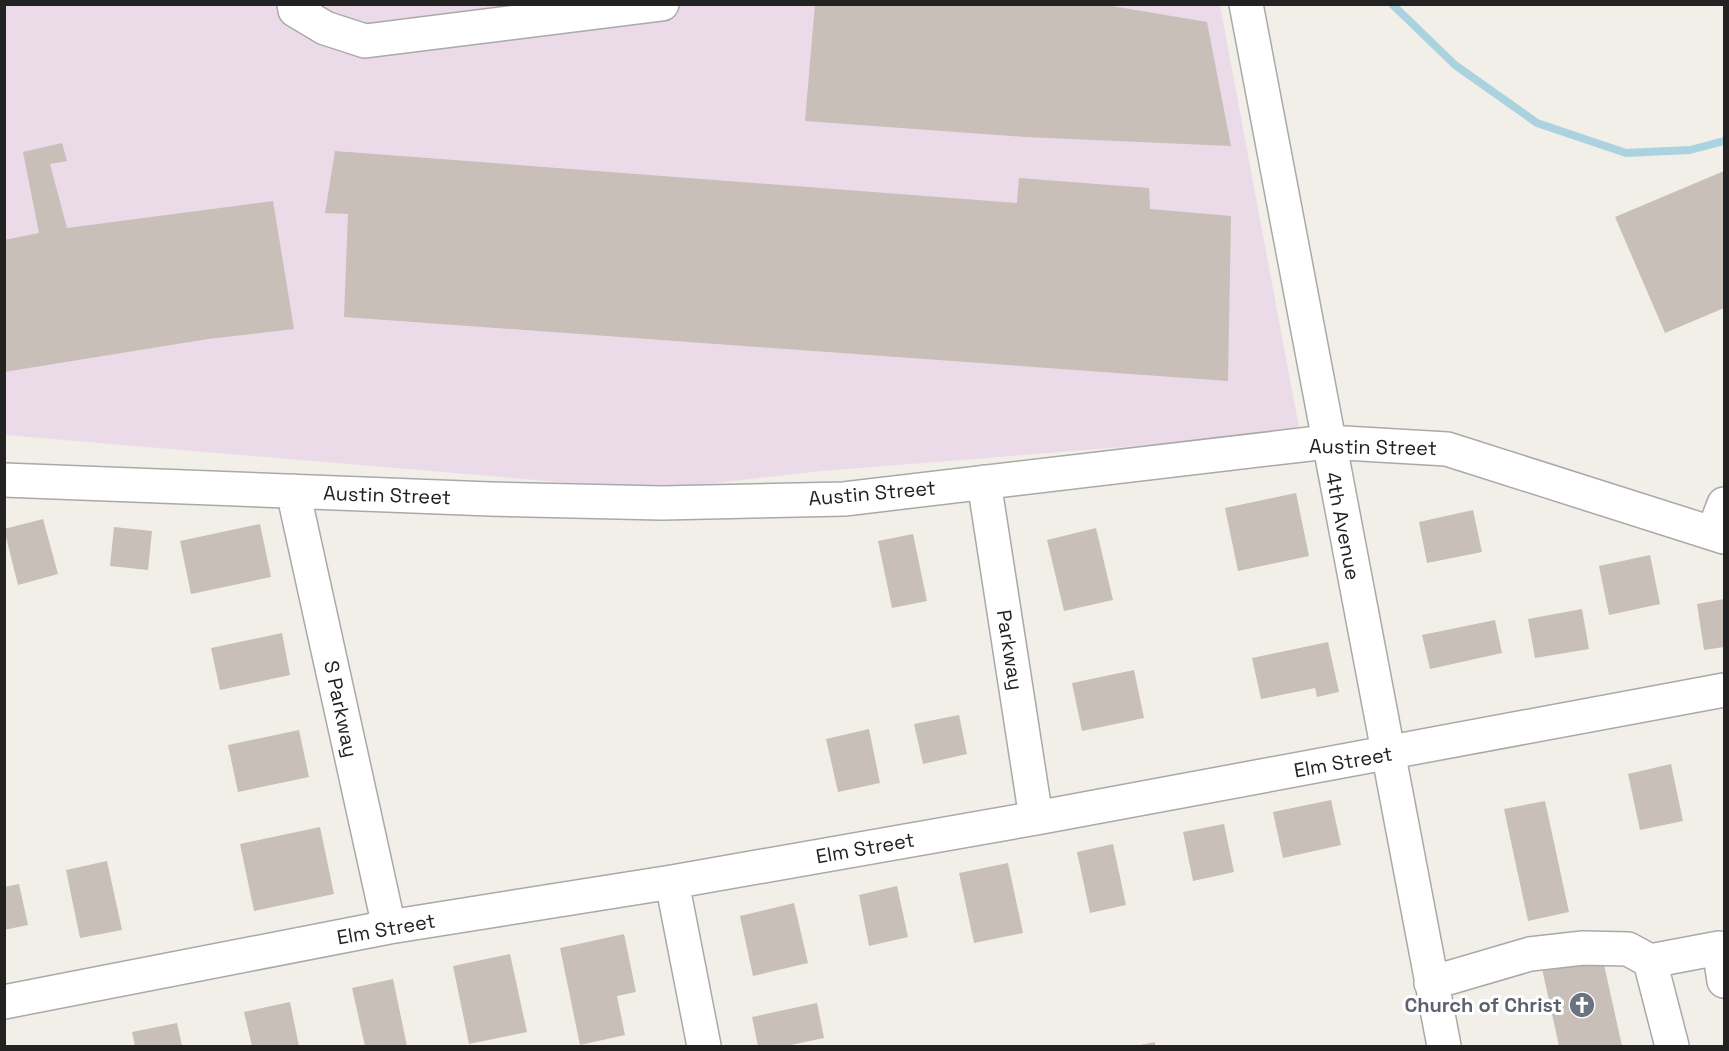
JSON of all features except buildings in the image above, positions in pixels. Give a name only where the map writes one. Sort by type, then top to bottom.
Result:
[{"type":"street","points":[[294,4],[295,10],[325,27],[365,41],[662,4]]},
{"type":"street","name":"4th Avenue","points":[[1246,4],[1327,442],[1444,1047]]},
{"type":"street","name":"Austin Street","points":[[4,480],[662,503],[844,499],[1327,442],[1447,449],[1721,525]]},
{"type":"street","name":"Parkway","points":[[984,482],[1036,818]]},
{"type":"street","name":"S Parkway","points":[[293,491],[389,927]]},
{"type":"street","name":"Elm Street","points":[[4,1002],[389,927],[672,882],[1036,818],[1725,690]]},
{"type":"street","points":[[672,882],[704,1047]]},
{"type":"street","points":[[1431,983],[1530,954],[1583,948],[1628,949],[1650,961],[1719,948],[1725,981]]},
{"type":"street","points":[[1650,961],[1672,1047]]},
{"type":"shaded area","points":[[4,5],[1220,5],[1300,433],[822,471],[654,490],[5,435]]},
{"type":"waterway","points":[[1392,4],[1455,65],[1537,123],[1626,153],[1690,150],[1724,141]]},
{"type":"place","name":"Church of Christ","points":[[1582,1005]]}]
